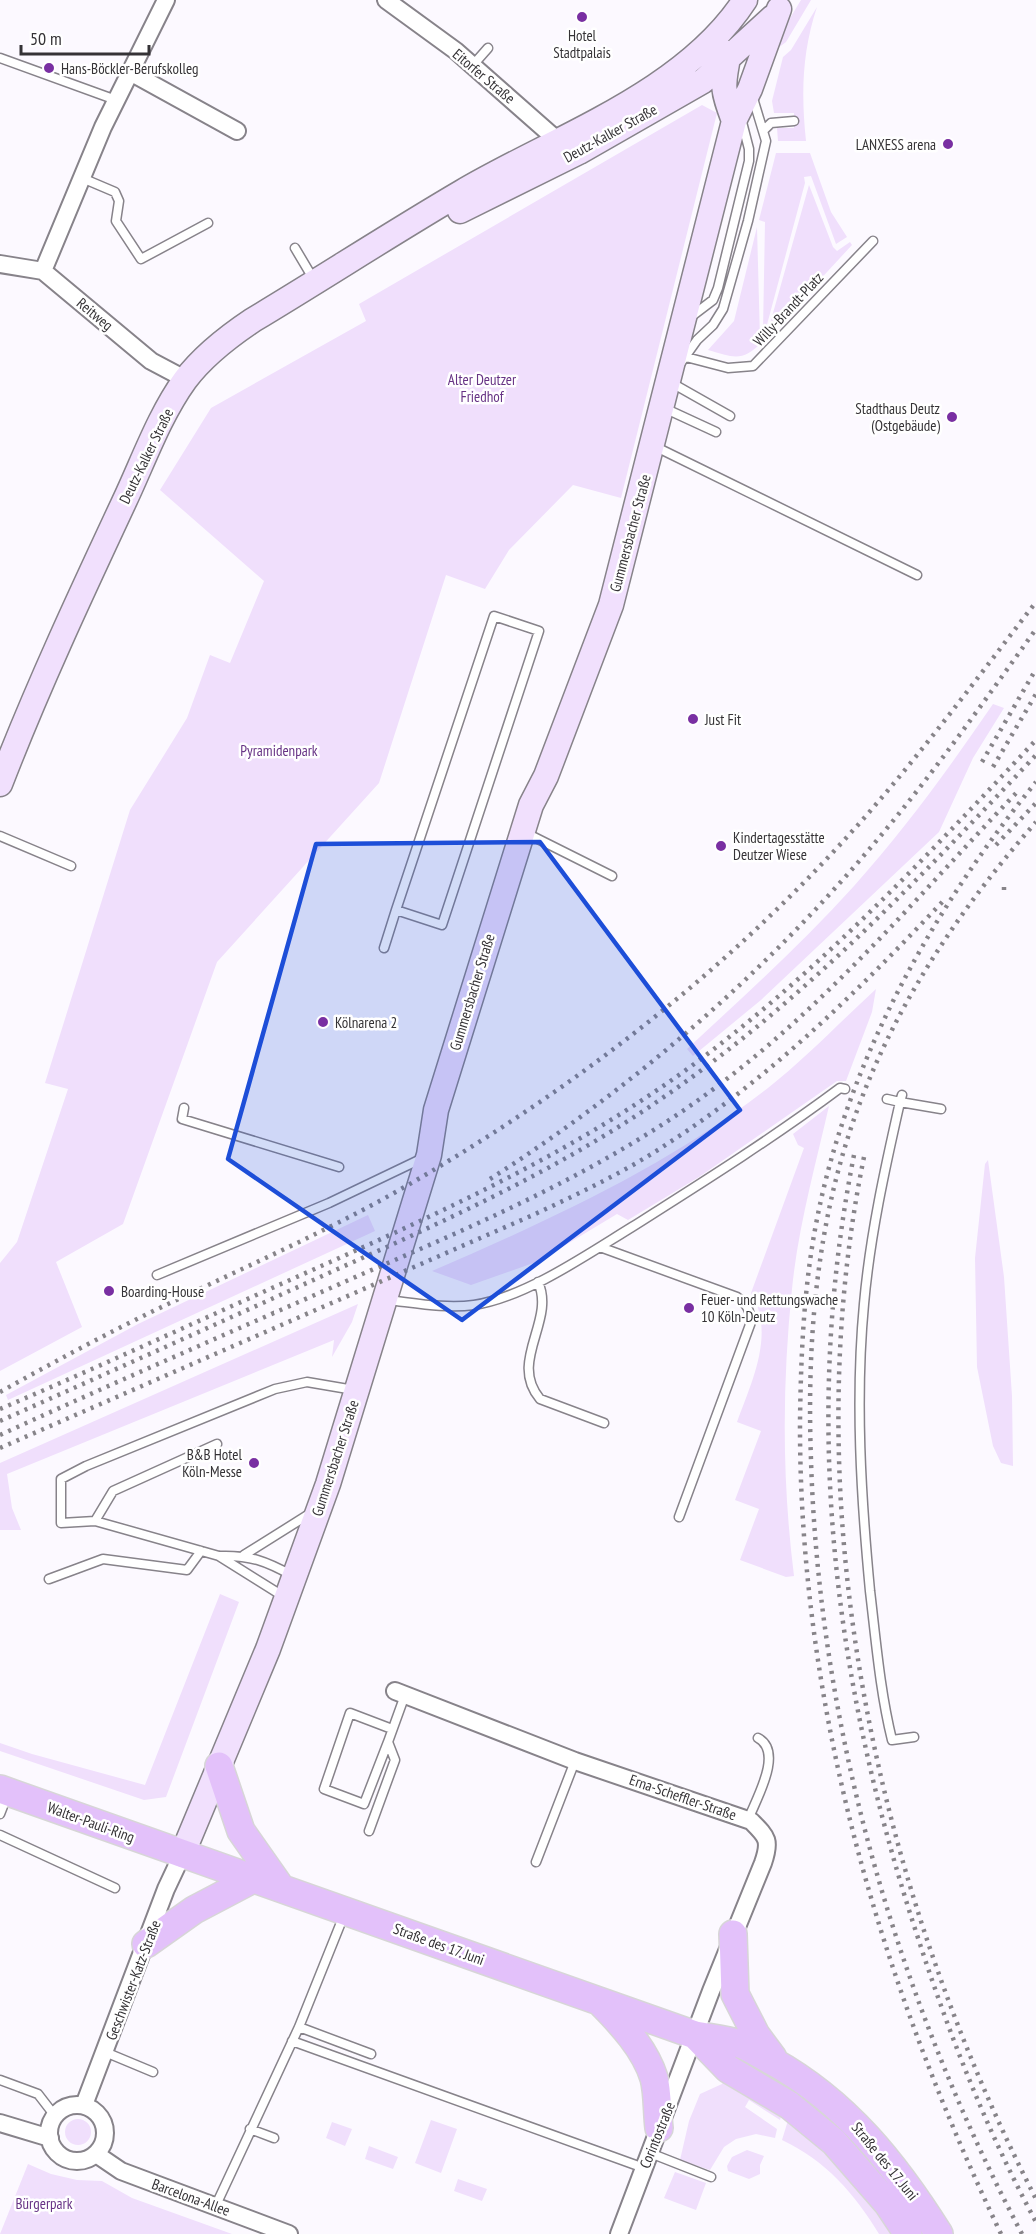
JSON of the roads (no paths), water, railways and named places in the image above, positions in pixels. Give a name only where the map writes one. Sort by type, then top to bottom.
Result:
[{"type":"main road","points":[[219,1766],[241,1831],[281,1888]]},
{"type":"main road","name":"Walter-Pauli-Ring","points":[[3,1799],[182,1855]]},
{"type":"main road","name":"Straße des 17. Juni","points":[[182,1855],[281,1888],[695,2036],[742,2044],[780,2066],[844,2111],[874,2142],[909,2186],[939,2234]]},
{"type":"main road","points":[[146,1944],[194,1910],[253,1879]]},
{"type":"main road","points":[[733,1934],[735,1994],[756,2035],[780,2066]]},
{"type":"main road","points":[[599,2001],[627,2032],[645,2058],[654,2078],[651,2150]]},
{"type":"main road","name":"Straße des 17. Juni","points":[[695,2036],[728,2069],[789,2105],[834,2142],[888,2204],[908,2234]]},
{"type":"street","points":[[0,264],[44,271],[116,100],[166,0]]},
{"type":"street","name":"Eitorfer Straße","points":[[386,0],[473,65],[557,140],[579,152]]},
{"type":"street","points":[[737,117],[723,92],[727,61],[743,2]]},
{"type":"street","name":"Deutz-Kalker Straße","points":[[0,784],[112,528],[153,440],[185,380],[227,338],[463,192],[640,95],[682,66],[720,30],[743,2]]},
{"type":"street","name":"Deutz-Kalker Straße","points":[[409,226],[457,212],[579,152],[703,81],[763,28],[782,4]]},
{"type":"street","name":"Gummersbacher Straße","points":[[182,1855],[290,1587],[358,1391],[429,1155],[436,1110],[523,831],[611,605],[676,367],[685,321],[737,117],[782,4]]},
{"type":"street","points":[[130,72],[237,131]]},
{"type":"street","name":"Reitweg","points":[[44,271],[151,361],[185,380]]},
{"type":"street","name":"Erna-Scheffler-Straße","points":[[400,1693],[575,1761],[748,1820],[766,1836],[768,1849],[695,2036]]},
{"type":"street","name":"Geschwister-Katz-Straße","points":[[84,2105],[182,1855]]},
{"type":"street","name":"Corintostraße","points":[[619,2234],[695,2036]]},
{"type":"street","points":[[73,2105],[84,2105],[99,2114],[105,2130],[102,2147],[96,2154],[83,2161],[68,2160],[56,2152],[50,2138],[50,2127],[55,2116],[73,2105]]},
{"type":"street","points":[[0,2123],[50,2138]]},
{"type":"street","name":"Barcelona-Allee","points":[[96,2154],[121,2171],[290,2234]]},
{"type":"lane","points":[[473,65],[488,48]]},
{"type":"lane","points":[[0,58],[116,100]]},
{"type":"lane","points":[[730,416],[676,367],[697,340],[713,325],[723,309],[766,141],[750,89]]},
{"type":"lane","points":[[764,130],[771,123],[794,121]]},
{"type":"lane","points":[[82,178],[115,192],[118,201],[116,221],[141,260],[208,223]]},
{"type":"lane","name":"Willy-Brandt-Platz","points":[[676,367],[753,366],[873,241]]},
{"type":"lane","points":[[295,248],[316,283]]},
{"type":"lane","points":[[663,408],[716,432]]},
{"type":"lane","points":[[654,446],[917,575]]},
{"type":"lane","points":[[384,948],[396,910],[494,616],[539,631],[442,925],[396,910]]},
{"type":"lane","points":[[523,831],[612,876]]},
{"type":"lane","points":[[0,836],[71,866]]},
{"type":"lane","points":[[386,1299],[435,1305],[474,1305],[538,1282],[600,1247],[769,1140],[840,1088],[845,1089]]},
{"type":"lane","points":[[901,1098],[885,1167],[864,1303],[859,1419],[865,1542],[878,1664],[888,1723],[892,1740],[914,1737]]},
{"type":"lane","points":[[887,1099],[901,1098],[941,1109]]},
{"type":"lane","points":[[184,1108],[182,1119],[339,1167]]},
{"type":"lane","points":[[157,1275],[329,1203],[429,1155]]},
{"type":"lane","points":[[600,1247],[737,1297],[750,1312],[751,1322],[679,1517]]},
{"type":"lane","points":[[538,1282],[544,1302],[543,1312],[528,1356],[535,1393],[540,1399],[604,1423]]},
{"type":"lane","points":[[290,1587],[219,1556],[95,1521],[61,1523],[62,1479],[86,1466],[275,1389],[306,1382],[358,1391]]},
{"type":"lane","points":[[95,1521],[113,1491],[217,1444]]},
{"type":"lane","points":[[243,1555],[319,1508]]},
{"type":"lane","points":[[49,1578],[103,1559],[188,1570],[201,1551]]},
{"type":"lane","points":[[219,1556],[243,1555],[270,1563],[290,1587]]},
{"type":"lane","points":[[392,1729],[350,1713],[324,1790],[364,1804],[392,1729],[400,1693]]},
{"type":"lane","points":[[748,1820],[770,1761],[768,1746],[758,1738]]},
{"type":"lane","points":[[369,1831],[394,1760],[387,1742]]},
{"type":"lane","points":[[536,1862],[575,1761]]},
{"type":"lane","points":[[0,1835],[115,1888]]},
{"type":"lane","points":[[216,2205],[299,2027],[346,1911]]},
{"type":"lane","points":[[299,2027],[371,2054]]},
{"type":"lane","points":[[292,2041],[651,2150],[711,2177]]},
{"type":"lane","points":[[105,2052],[153,2072]]},
{"type":"lane","points":[[0,2080],[38,2094],[55,2116]]},
{"type":"lane","points":[[250,2129],[273,2138]]},
{"type":"railway","points":[[0,1392],[135,1320],[386,1198],[532,1107],[640,1029],[741,943],[835,850],[914,759],[1036,602]]},
{"type":"railway","points":[[490,1179],[543,1144],[645,1068],[741,984],[786,940],[830,894],[894,820],[1036,629]]},
{"type":"railway","points":[[982,762],[1036,669]]},
{"type":"railway","points":[[993,767],[1036,694]]},
{"type":"railway","points":[[0,1409],[439,1212],[593,1131],[642,1100],[737,1031],[827,953],[912,870],[1036,740]]},
{"type":"railway","points":[[0,1421],[457,1214],[580,1150],[658,1101],[761,1024],[809,982],[902,894],[1036,755]]},
{"type":"railway","points":[[1001,2234],[918,2040],[884,1940],[855,1839],[831,1736],[814,1632],[803,1527],[800,1395],[804,1317],[813,1240],[832,1155],[851,1097],[874,1041],[901,985],[931,932],[964,880],[1036,782]]},
{"type":"railway","points":[[0,1435],[456,1233],[550,1188],[641,1138],[728,1078],[768,1046],[843,976],[1020,789]]},
{"type":"railway","points":[[996,845],[1036,803]]},
{"type":"railway","points":[[1022,2234],[977,2144],[937,2051],[902,1956],[873,1859],[848,1760],[830,1661],[817,1560],[811,1460],[810,1377],[821,1252],[838,1171],[866,1088],[904,1006],[927,967],[979,892],[1036,822]]},
{"type":"railway","points":[[0,1448],[533,1215],[637,1163],[709,1116],[781,1059],[882,965],[946,898]]},
{"type":"railway","points":[[854,1155],[838,1255],[830,1354],[829,1453],[835,1552],[847,1650],[866,1747],[890,1844],[919,1941],[971,2084],[1036,2222]]},
{"type":"railway","points":[[864,1157],[844,1289],[838,1422],[845,1557],[863,1691],[893,1824],[932,1953],[980,2079],[1036,2199]]},
{"type":"place","name":"Hotel Stadtpalais","points":[[582,17]]},
{"type":"place","name":"Hans-Böckler-Berufskolleg","points":[[49,68]]},
{"type":"place","name":"LANXESS arena","points":[[948,144]]},
{"type":"place","name":"Stadthaus Deutz (Ostgebäude)","points":[[952,417]]},
{"type":"place","name":"Just Fit","points":[[693,719]]},
{"type":"place","name":"Kindertagesstätte Deutzer Wiese","points":[[721,846]]},
{"type":"place","name":"Kölnarena 2","points":[[323,1022]]},
{"type":"place","name":"Boarding-House","points":[[109,1291]]},
{"type":"place","name":"Feuer- und Rettungswache 10 Köln-Deutz","points":[[689,1308]]},
{"type":"place","name":"B&B Hotel Köln-Messe","points":[[254,1463]]},
{"type":"park label","name":"Alter Deutzer Friedhof","points":[[482,388]]},
{"type":"park label","name":"Pyramidenpark","points":[[279,750]]},
{"type":"park label","name":"Bürgerpark","points":[[44,2203]]}]
